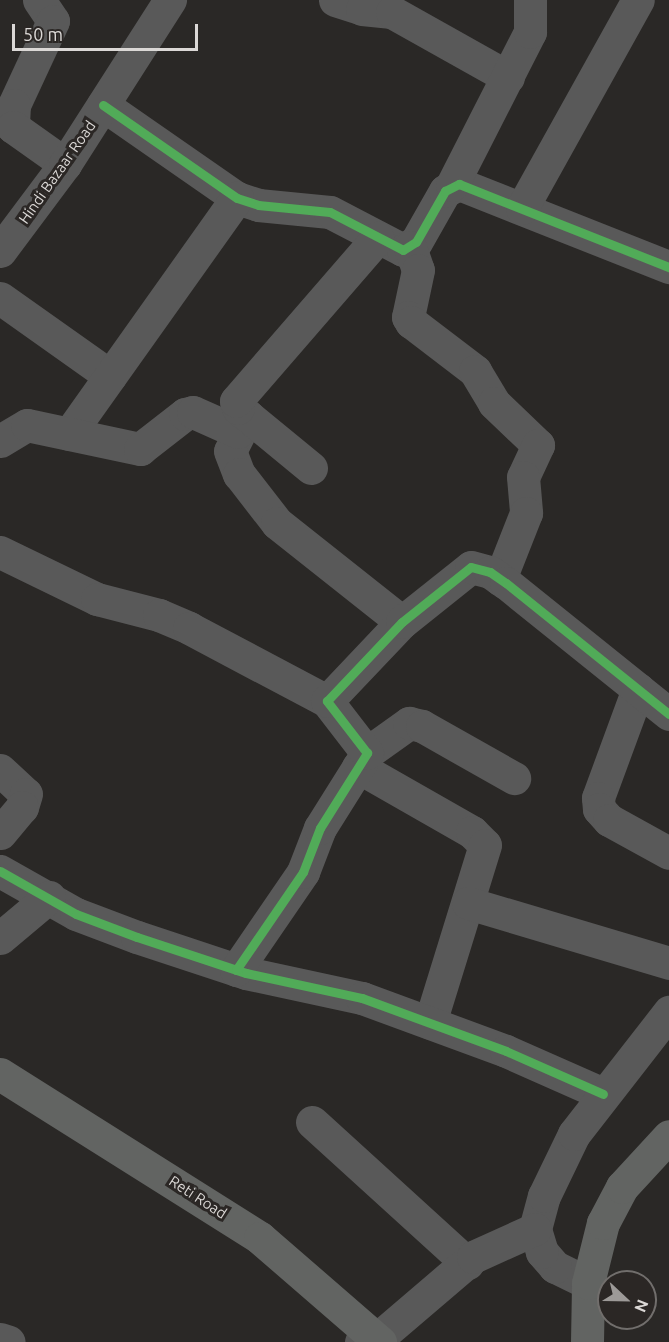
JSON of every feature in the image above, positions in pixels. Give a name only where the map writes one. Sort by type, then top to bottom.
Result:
[{"type":"main road","name":"Reti Road","points":[[0,1074],[260,1238],[373,1341]]},
{"type":"main road","points":[[587,1342],[588,1283],[603,1222],[622,1187],[669,1138]]},
{"type":"street","points":[[39,0],[52,21],[14,105],[13,127],[65,164]]},
{"type":"street","name":"Hindi Bazaar Road","points":[[0,251],[65,164],[170,0]]},
{"type":"street","points":[[335,0],[362,9],[392,12],[508,77]]},
{"type":"street","points":[[104,105],[237,198],[258,205],[330,212],[403,250],[410,247],[452,185],[508,77],[530,32],[530,0]]},
{"type":"street","points":[[522,208],[638,0]]},
{"type":"street","points":[[452,185],[522,208],[669,267]]},
{"type":"street","points":[[69,434],[237,198]]},
{"type":"street","points":[[377,238],[240,393],[238,408],[243,424],[230,451],[232,460],[276,523],[402,622]]},
{"type":"street","points":[[410,247],[418,270],[408,317],[411,322],[475,372],[494,403],[538,445],[523,477],[526,513],[500,579]]},
{"type":"street","points":[[0,298],[110,376]]},
{"type":"street","points":[[0,441],[27,425],[140,449],[184,414],[193,412],[243,424],[311,468]]},
{"type":"street","points":[[0,552],[97,599],[159,615],[189,628],[327,702],[362,760],[482,838],[485,845],[430,1023]]},
{"type":"street","points":[[327,702],[402,622],[471,567],[500,579],[669,714]]},
{"type":"street","points":[[638,689],[598,798],[599,809],[609,820],[669,853]]},
{"type":"street","points":[[236,970],[303,872],[320,828],[362,760],[410,723],[422,726],[514,778]]},
{"type":"street","points":[[0,770],[26,794],[22,807],[0,832]]},
{"type":"street","points":[[0,871],[76,914],[236,970],[362,998],[430,1023],[603,1094]]},
{"type":"street","points":[[0,938],[49,897]]},
{"type":"street","points":[[468,903],[669,963]]},
{"type":"street","points":[[588,1283],[555,1267],[542,1252],[535,1229],[544,1196],[574,1134],[669,1012]]},
{"type":"street","points":[[312,1122],[467,1263]]},
{"type":"street","points":[[373,1341],[467,1263],[494,1245],[535,1229]]},
{"type":"street","points":[[0,1339],[9,1342]]},
{"type":"cycle path","points":[[103,105],[237,198],[258,205],[330,212],[403,250],[416,242],[445,191],[459,184],[669,267]]},
{"type":"cycle path","points":[[236,970],[303,872],[320,828],[367,753],[327,701],[402,622],[471,567],[490,572],[506,583],[669,714]]},
{"type":"cycle path","points":[[0,871],[76,914],[137,937],[246,973],[362,998],[506,1051],[603,1094]]}]
